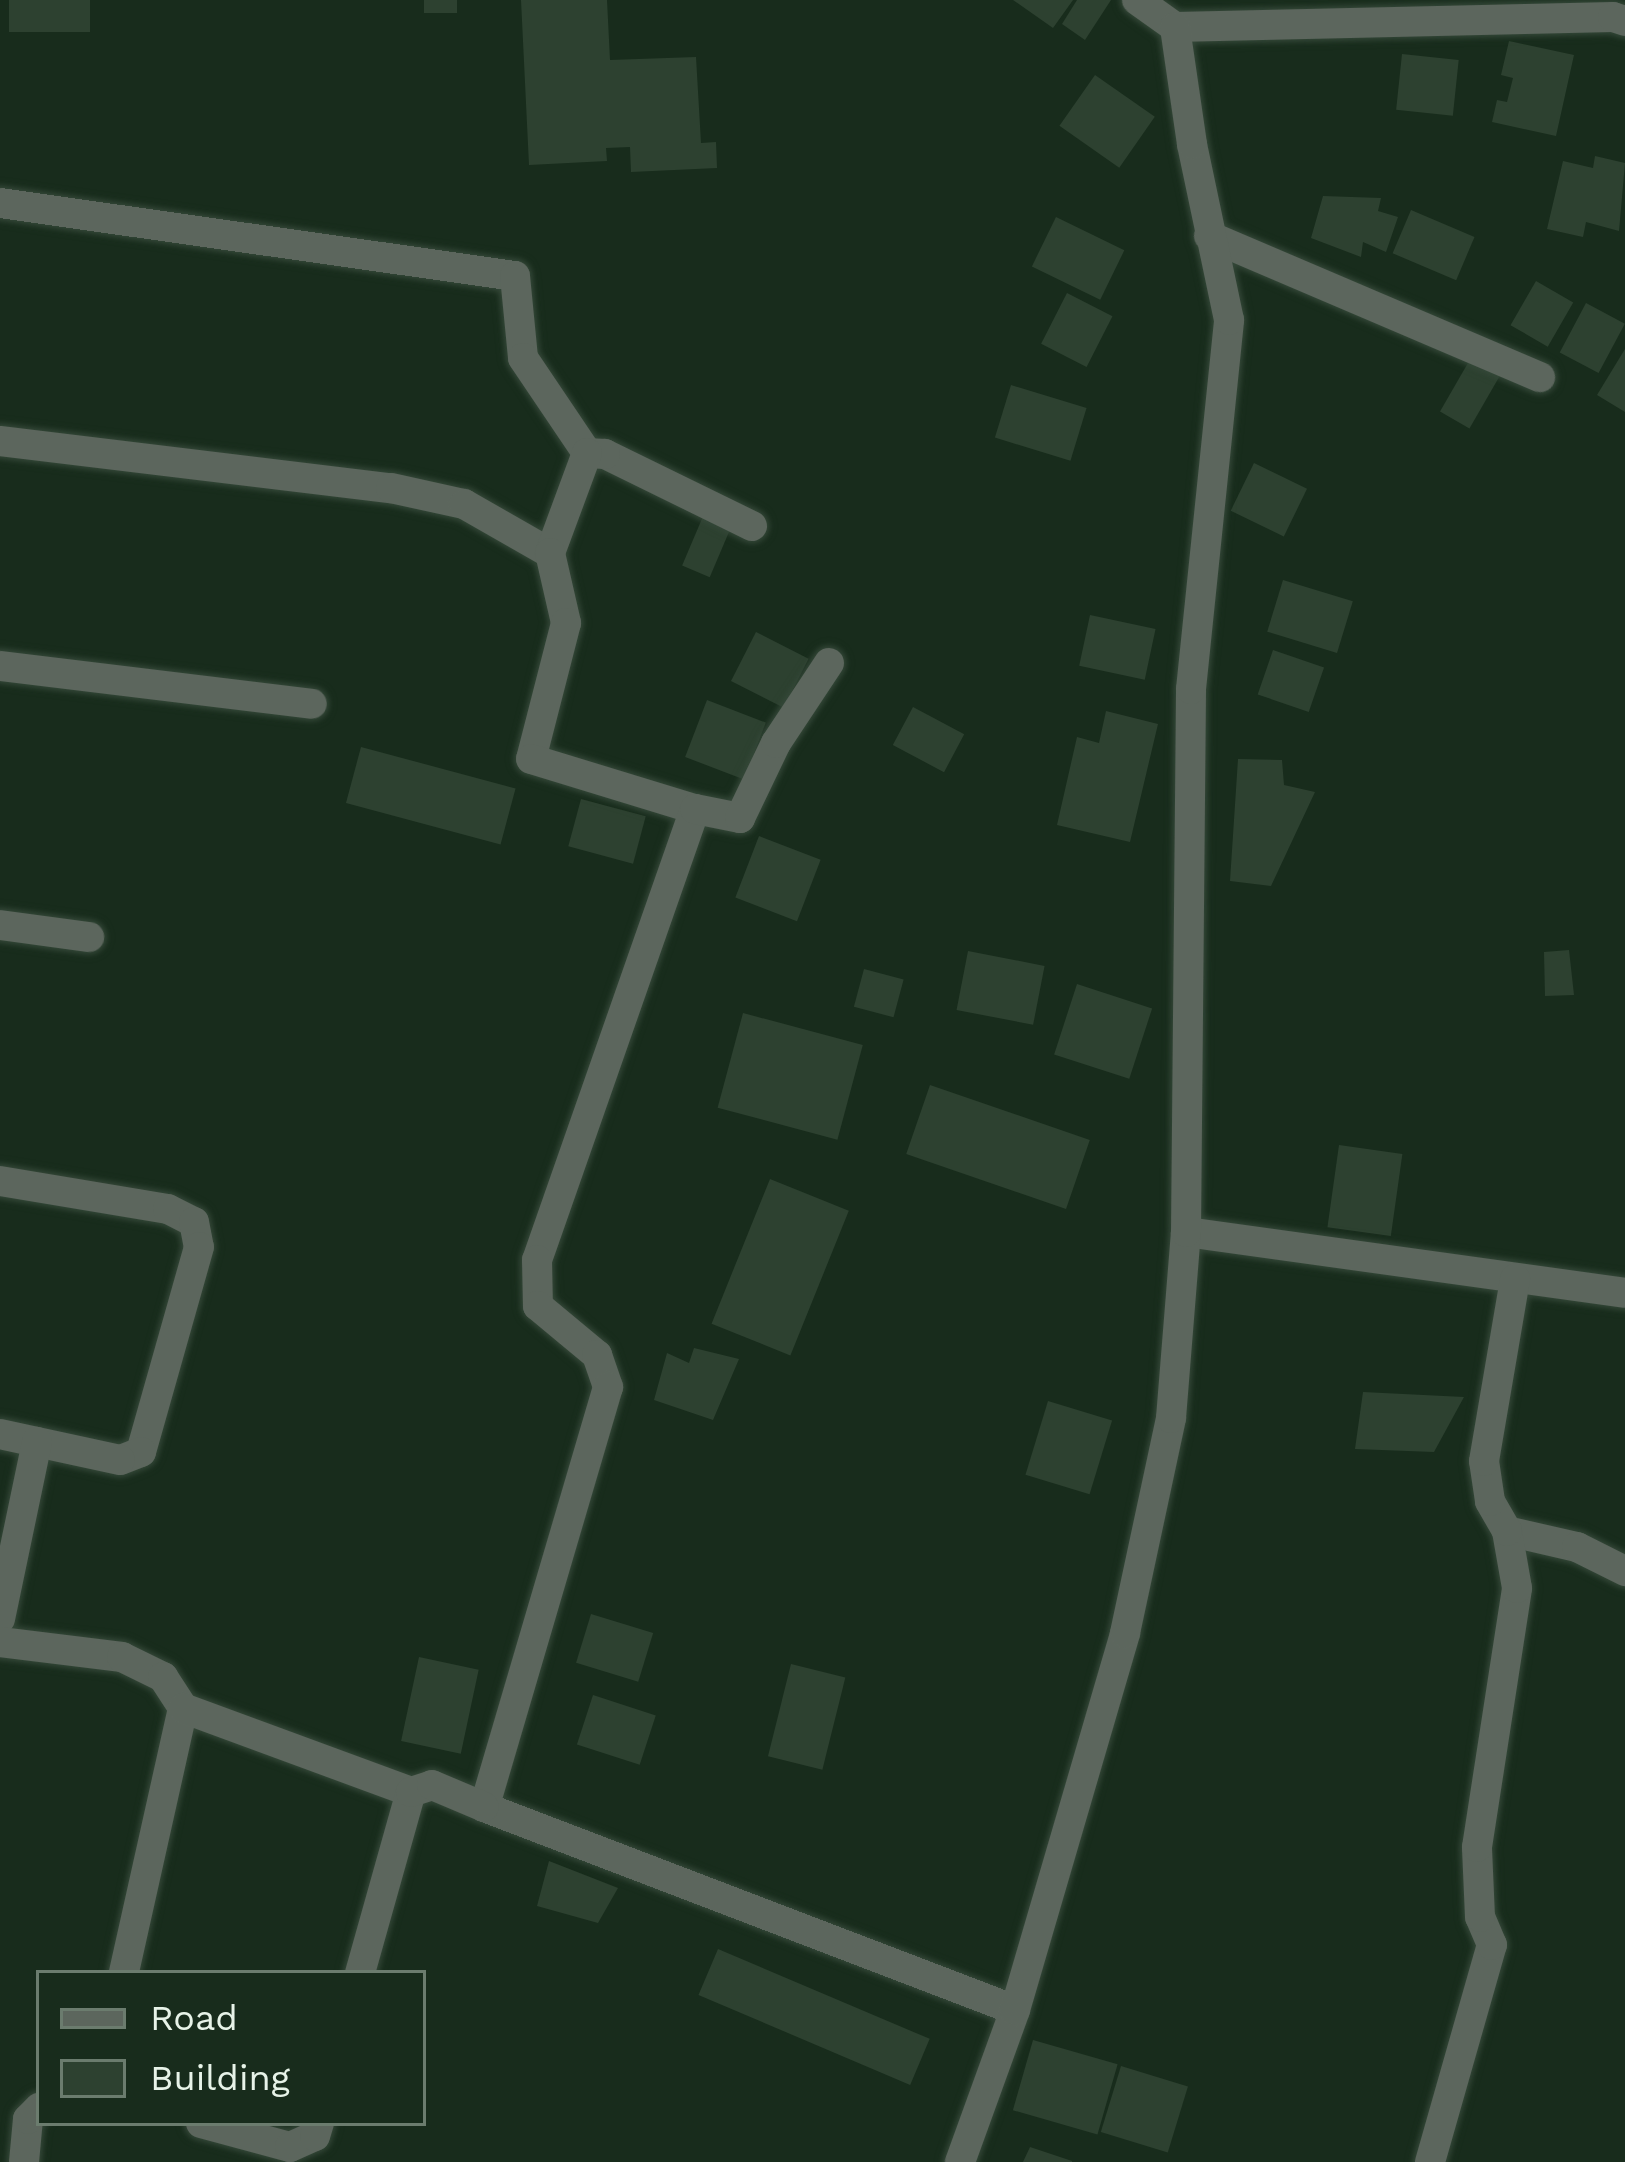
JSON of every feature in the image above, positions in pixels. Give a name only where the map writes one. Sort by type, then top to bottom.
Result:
[{"type":"street","points":[[960,2162],[1015,2010],[1125,1633],[1171,1418],[1186,1232],[1191,689],[1229,320],[1209,236],[1175,27],[1137,0]]},
{"type":"street","points":[[1175,27],[1247,14],[1613,16],[1625,21]]},
{"type":"street","points":[[0,203],[515,276],[523,358],[586,453]]},
{"type":"street","points":[[1209,236],[1540,377]]},
{"type":"street","points":[[0,441],[391,488],[464,504],[550,553]]},
{"type":"street","points":[[586,453],[604,454],[752,526]]},
{"type":"street","points":[[586,453],[550,553],[566,623],[531,760],[740,818],[776,743],[829,663]]},
{"type":"street","points":[[0,666],[312,704]]},
{"type":"street","points":[[484,1807],[608,1387],[597,1354],[538,1306],[537,1260],[695,809]]},
{"type":"street","points":[[0,925],[89,937]]},
{"type":"street","points":[[0,1181],[168,1209],[194,1222],[199,1247],[141,1452],[120,1460],[0,1434]]},
{"type":"street","points":[[1186,1232],[1625,1293]]},
{"type":"street","points":[[1430,2162],[1492,1945],[1480,1917],[1477,1847],[1517,1588],[1507,1532],[1490,1501],[1484,1461],[1515,1280]]},
{"type":"street","points":[[0,1619],[38,1442]]},
{"type":"street","points":[[1507,1532],[1577,1547],[1625,1571]]},
{"type":"street","points":[[0,1642],[122,1657],[163,1677],[183,1708],[411,1792],[432,1785],[1015,2010]]},
{"type":"street","points":[[125,1970],[183,1708]]},
{"type":"street","points":[[361,1970],[411,1792]]},
{"type":"street","points":[[24,2162],[28,2119],[36,2111]]},
{"type":"street","points":[[212,2126],[290,2147],[315,2135],[318,2126]]},
{"type":"building","points":[[9,0],[90,0],[90,32],[9,32]]},
{"type":"building","points":[[424,0],[457,0],[457,13],[424,13]]},
{"type":"building","points":[[521,0],[607,0],[610,60],[696,57],[701,143],[716,142],[717,168],[631,172],[630,147],[606,148],[607,161],[529,165]]},
{"type":"building","points":[[1013,0],[1073,0],[1053,28]]},
{"type":"building","points":[[1077,0],[1111,0],[1085,40],[1062,24]]},
{"type":"building","points":[[1509,41],[1574,55],[1556,136],[1492,122],[1497,100],[1507,102],[1513,78],[1501,75]]},
{"type":"building","points":[[1402,54],[1459,60],[1453,116],[1396,110]]},
{"type":"building","points":[[1095,75],[1155,117],[1119,168],[1059,126]]},
{"type":"building","points":[[1595,156],[1625,163],[1619,231],[1586,222],[1583,237],[1547,229],[1563,161],[1593,168]]},
{"type":"building","points":[[1323,196],[1381,198],[1378,211],[1398,217],[1386,252],[1363,242],[1361,257],[1311,238]]},
{"type":"building","points":[[1411,210],[1475,237],[1456,280],[1393,253]]},
{"type":"building","points":[[1056,217],[1124,250],[1100,300],[1032,266]]},
{"type":"building","points":[[1536,281],[1573,302],[1548,347],[1510,325]]},
{"type":"building","points":[[1067,293],[1112,316],[1087,367],[1041,344]]},
{"type":"building","points":[[1586,303],[1625,324],[1599,373],[1560,352]]},
{"type":"building","points":[[1625,349],[1625,412],[1597,395]]},
{"type":"building","points":[[1472,356],[1501,373],[1469,428],[1440,411]]},
{"type":"building","points":[[1011,385],[1087,408],[1070,461],[995,438]]},
{"type":"building","points":[[1254,463],[1307,489],[1284,536],[1231,511]]},
{"type":"building","points":[[704,514],[732,526],[710,577],[682,566]]},
{"type":"building","points":[[1283,580],[1353,601],[1337,653],[1267,632]]},
{"type":"building","points":[[1090,615],[1156,629],[1145,680],[1079,666]]},
{"type":"building","points":[[756,632],[809,659],[784,708],[731,681]]},
{"type":"building","points":[[1273,650],[1324,668],[1309,712],[1258,694]]},
{"type":"building","points":[[707,700],[766,723],[744,780],[685,757]]},
{"type":"building","points":[[913,707],[964,734],[944,772],[893,745]]},
{"type":"building","points":[[1106,711],[1158,724],[1130,842],[1057,825],[1077,737],[1099,743]]},
{"type":"building","points":[[361,747],[516,788],[501,844],[346,803]]},
{"type":"building","points":[[1238,759],[1282,760],[1284,785],[1315,792],[1271,886],[1230,881]]},
{"type":"building","points":[[581,799],[646,816],[633,864],[568,846]]},
{"type":"building","points":[[759,836],[821,860],[797,921],[735,898]]},
{"type":"building","points":[[1569,950],[1574,995],[1545,996],[1544,952]]},
{"type":"building","points":[[968,951],[1045,966],[1033,1025],[957,1010]]},
{"type":"building","points":[[864,969],[904,980],[894,1017],[854,1007]]},
{"type":"building","points":[[1077,984],[1152,1008],[1129,1079],[1054,1054]]},
{"type":"building","points":[[743,1013],[863,1045],[837,1140],[718,1108]]},
{"type":"building","points":[[930,1085],[1090,1140],[1066,1209],[906,1154]]},
{"type":"building","points":[[1339,1145],[1402,1154],[1391,1236],[1327,1227]]},
{"type":"building","points":[[770,1179],[849,1211],[790,1355],[712,1324]]},
{"type":"building","points":[[694,1348],[739,1359],[713,1420],[654,1400],[667,1353],[689,1363]]},
{"type":"building","points":[[1363,1392],[1464,1397],[1434,1452],[1355,1449]]},
{"type":"building","points":[[1048,1401],[1112,1421],[1090,1494],[1025,1475]]},
{"type":"building","points":[[591,1614],[653,1633],[638,1682],[576,1663]]},
{"type":"building","points":[[419,1657],[479,1670],[461,1754],[401,1741]]},
{"type":"building","points":[[791,1664],[845,1678],[822,1770],[768,1756]]},
{"type":"building","points":[[593,1695],[656,1715],[640,1765],[577,1744]]},
{"type":"building","points":[[549,1861],[618,1888],[598,1923],[537,1906]]},
{"type":"building","points":[[718,1949],[930,2039],[910,2085],[698,1995]]},
{"type":"building","points":[[1033,2040],[1118,2064],[1097,2134],[1013,2110]]},
{"type":"building","points":[[1121,2066],[1188,2086],[1168,2152],[1101,2132]]},
{"type":"building","points":[[1030,2147],[1072,2161],[1072,2162],[1023,2162]]}]
